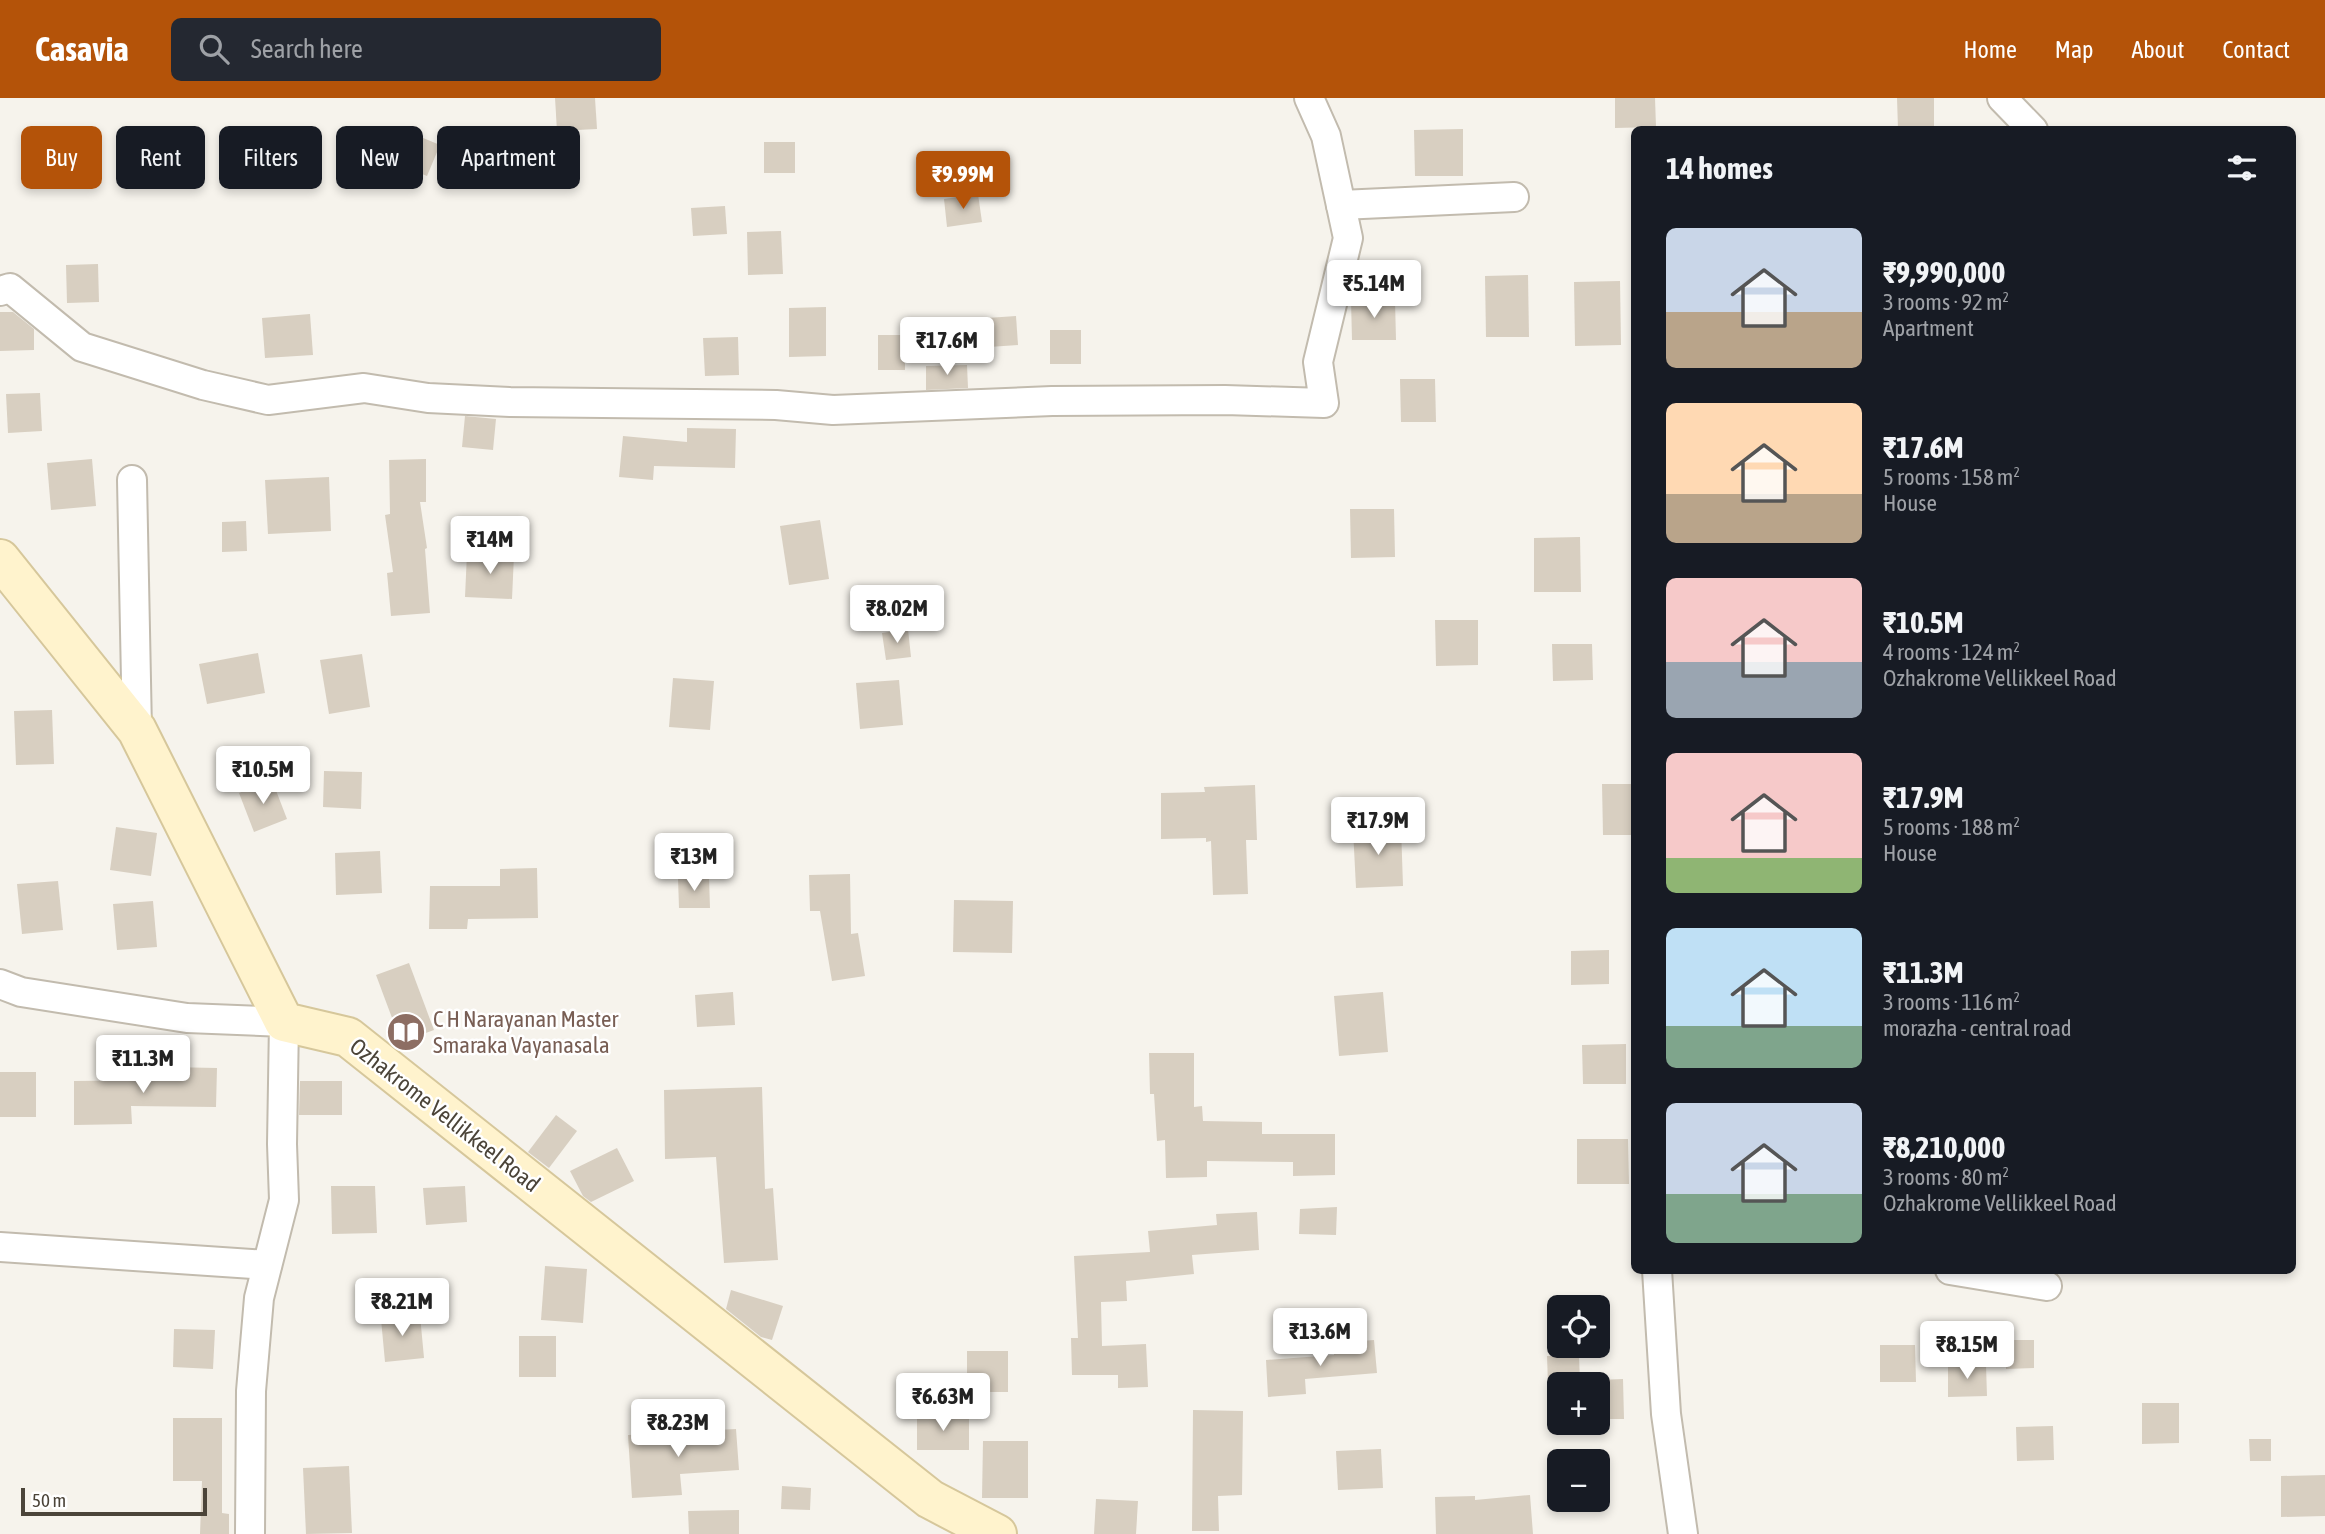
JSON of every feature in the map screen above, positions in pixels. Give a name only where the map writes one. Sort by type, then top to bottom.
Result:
[{"type":"main road","points":[[0,559],[137,730],[285,1022]]},
{"type":"main road","name":"Ozhakrome Vellikkeel Road","points":[[285,1022],[348,1037],[930,1499],[997,1534]]},
{"type":"street","points":[[0,291],[10,288],[82,347],[203,385],[268,400],[364,388],[428,398],[510,402],[776,405],[833,410],[1052,401],[1225,400],[1324,403],[1318,362],[1348,238],[1326,136],[1309,98]]},
{"type":"street","points":[[2002,98],[2029,126]]},
{"type":"street","points":[[1341,205],[1514,197]]},
{"type":"street","points":[[132,480],[137,730]]},
{"type":"street","points":[[0,984],[21,992],[187,1018],[285,1022],[282,1144],[284,1200],[258,1298],[251,1391],[250,1534]]},
{"type":"street","points":[[0,1247],[267,1265]]},
{"type":"street","points":[[1657,1274],[1666,1414],[1683,1534]]},
{"type":"street","points":[[1974,1274],[2047,1286]]},
{"type":"building","points":[[555,98],[595,98],[597,129],[580,130],[580,126],[557,126]]},
{"type":"building","points":[[1615,98],[1655,98],[1656,126],[1615,128]]},
{"type":"building","points":[[1897,98],[1934,98],[1934,126],[1898,126]]},
{"type":"building","points":[[1463,129],[1463,176],[1415,176],[1414,130]]},
{"type":"building","points":[[423,138],[437,144],[437,152],[427,176],[423,174]]},
{"type":"building","points":[[764,142],[795,142],[795,173],[764,173]]},
{"type":"building","points":[[978,194],[982,222],[947,227],[944,199]]},
{"type":"building","points":[[725,206],[727,234],[693,236],[691,208]]},
{"type":"building","points":[[781,231],[783,274],[748,275],[747,232]]},
{"type":"building","points":[[98,264],[99,302],[67,303],[66,265]]},
{"type":"building","points":[[1528,275],[1529,337],[1486,337],[1485,276]]},
{"type":"building","points":[[1620,281],[1621,345],[1575,346],[1574,282]]},
{"type":"building","points":[[1351,300],[1395,300],[1396,340],[1352,340]]},
{"type":"building","points":[[826,307],[826,356],[789,357],[789,308]]},
{"type":"building","points":[[0,312],[13,312],[34,329],[34,350],[0,351]]},
{"type":"building","points":[[310,314],[313,355],[265,358],[262,318]]},
{"type":"building","points":[[1016,316],[1018,345],[989,347],[987,318]]},
{"type":"building","points":[[1050,330],[1081,330],[1081,364],[1050,364]]},
{"type":"building","points":[[878,335],[905,335],[905,370],[878,370]]},
{"type":"building","points":[[738,337],[739,375],[705,376],[703,338]]},
{"type":"building","points":[[967,365],[968,388],[926,390],[926,366]]},
{"type":"building","points":[[1400,379],[1435,379],[1436,422],[1401,422]]},
{"type":"building","points":[[40,393],[42,431],[8,433],[6,394]]},
{"type":"building","points":[[465,416],[496,419],[493,450],[462,447]]},
{"type":"building","points":[[687,428],[736,429],[735,468],[654,466],[653,480],[619,477],[623,436],[687,442]]},
{"type":"building","points":[[92,459],[96,506],[51,510],[47,463]]},
{"type":"building","points":[[426,459],[426,502],[420,502],[427,548],[430,613],[391,616],[387,573],[393,572],[385,515],[390,514],[389,460]]},
{"type":"building","points":[[329,477],[331,531],[268,534],[265,480]]},
{"type":"building","points":[[1350,509],[1394,509],[1395,557],[1351,558]]},
{"type":"building","points":[[820,520],[829,579],[789,585],[780,526]]},
{"type":"building","points":[[246,521],[247,551],[222,552],[222,522]]},
{"type":"building","points":[[1580,537],[1581,592],[1534,592],[1534,538]]},
{"type":"building","points":[[467,553],[514,555],[512,599],[465,597]]},
{"type":"building","points":[[1435,620],[1478,620],[1478,665],[1436,666]]},
{"type":"building","points":[[908,629],[911,657],[886,660],[882,633]]},
{"type":"building","points":[[1552,644],[1592,644],[1593,680],[1553,681]]},
{"type":"building","points":[[258,653],[265,693],[207,704],[199,664]]},
{"type":"building","points":[[362,654],[370,707],[329,714],[320,660]]},
{"type":"building","points":[[673,678],[714,681],[710,730],[669,727]]},
{"type":"building","points":[[899,680],[903,725],[860,729],[856,683]]},
{"type":"building","points":[[52,710],[54,764],[16,765],[14,711]]},
{"type":"building","points":[[324,771],[362,772],[361,809],[323,807]]},
{"type":"building","points":[[272,780],[287,819],[254,832],[239,793]]},
{"type":"building","points":[[1602,784],[1631,784],[1631,835],[1603,835]]},
{"type":"building","points":[[1255,785],[1257,840],[1246,840],[1248,894],[1213,895],[1211,841],[1206,842],[1206,838],[1161,839],[1161,793],[1205,792],[1204,787]]},
{"type":"building","points":[[116,827],[157,833],[151,876],[110,870]]},
{"type":"building","points":[[1401,827],[1403,886],[1356,888],[1353,829]]},
{"type":"building","points":[[380,851],[382,893],[336,895],[335,853]]},
{"type":"building","points":[[537,868],[538,918],[468,919],[467,929],[429,929],[430,886],[500,886],[500,869]]},
{"type":"building","points":[[850,874],[851,934],[858,933],[865,976],[832,981],[820,911],[810,911],[809,875]]},
{"type":"building","points":[[709,877],[710,908],[679,908],[678,878]]},
{"type":"building","points":[[58,881],[63,930],[22,934],[17,884]]},
{"type":"building","points":[[954,900],[1013,901],[1012,953],[953,952]]},
{"type":"building","points":[[153,901],[157,947],[117,950],[113,904]]},
{"type":"building","points":[[1609,950],[1609,984],[1571,985],[1571,951]]},
{"type":"building","points":[[409,963],[434,1030],[401,1042],[376,975]]},
{"type":"building","points":[[733,992],[735,1025],[697,1027],[695,995]]},
{"type":"building","points":[[1383,992],[1388,1052],[1339,1056],[1334,996]]},
{"type":"building","points":[[1626,1044],[1626,1084],[1583,1084],[1582,1045]]},
{"type":"building","points":[[1149,1053],[1194,1053],[1194,1107],[1202,1106],[1203,1121],[1262,1122],[1262,1134],[1335,1134],[1335,1175],[1293,1176],[1293,1162],[1207,1161],[1207,1177],[1166,1178],[1165,1140],[1157,1141],[1154,1094],[1150,1094]]},
{"type":"building","points":[[168,1067],[217,1068],[216,1107],[131,1106],[132,1124],[74,1125],[74,1081],[168,1080]]},
{"type":"building","points":[[0,1072],[36,1072],[36,1117],[0,1117]]},
{"type":"building","points":[[300,1081],[342,1081],[342,1115],[299,1115]]},
{"type":"building","points":[[762,1087],[765,1189],[773,1188],[778,1260],[724,1263],[716,1157],[665,1159],[664,1090]]},
{"type":"building","points":[[556,1115],[577,1131],[549,1168],[528,1152]]},
{"type":"building","points":[[1577,1139],[1628,1139],[1629,1184],[1577,1184]]},
{"type":"building","points":[[617,1148],[634,1181],[591,1202],[583,1196],[570,1171]]},
{"type":"building","points":[[331,1186],[375,1186],[377,1233],[332,1234]]},
{"type":"building","points":[[465,1186],[467,1222],[426,1225],[423,1188]]},
{"type":"building","points":[[1337,1207],[1336,1235],[1299,1234],[1300,1209]]},
{"type":"building","points":[[1257,1212],[1259,1250],[1192,1255],[1194,1274],[1126,1281],[1127,1301],[1101,1302],[1102,1346],[1146,1344],[1148,1387],[1118,1388],[1118,1375],[1072,1375],[1071,1338],[1078,1338],[1074,1256],[1150,1252],[1148,1231],[1217,1225],[1216,1214]]},
{"type":"building","points":[[545,1266],[587,1269],[583,1323],[541,1320]]},
{"type":"building","points":[[731,1290],[783,1306],[772,1340],[761,1337],[726,1309]]},
{"type":"building","points":[[420,1315],[424,1358],[385,1362],[381,1319]]},
{"type":"building","points":[[174,1329],[215,1330],[213,1369],[173,1367]]},
{"type":"building","points":[[519,1336],[556,1336],[556,1377],[519,1377]]},
{"type":"building","points":[[1374,1340],[1377,1373],[1305,1379],[1306,1394],[1268,1397],[1266,1360],[1334,1355],[1333,1343]]},
{"type":"building","points":[[2005,1340],[2034,1340],[2034,1368],[2006,1369]]},
{"type":"building","points":[[1880,1345],[1915,1345],[1916,1382],[1880,1382]]},
{"type":"building","points":[[967,1351],[1008,1351],[1008,1392],[967,1392]]},
{"type":"building","points":[[1547,1358],[1579,1358],[1580,1372],[1548,1372]]},
{"type":"building","points":[[1986,1365],[1987,1396],[1948,1397],[1948,1366]]},
{"type":"building","points":[[1623,1379],[1624,1419],[1610,1419],[1610,1380]]},
{"type":"building","points":[[2142,1403],[2179,1403],[2179,1443],[2142,1444]]},
{"type":"building","points":[[1193,1410],[1243,1411],[1242,1495],[1218,1496],[1219,1531],[1192,1531]]},
{"type":"building","points":[[917,1416],[969,1416],[969,1450],[917,1450]]},
{"type":"building","points":[[173,1418],[222,1418],[222,1513],[229,1514],[229,1534],[200,1534],[202,1481],[173,1481]]},
{"type":"building","points":[[2053,1426],[2054,1460],[2017,1461],[2016,1427]]},
{"type":"building","points":[[736,1429],[739,1470],[680,1474],[682,1495],[632,1498],[628,1435]]},
{"type":"building","points":[[2249,1439],[2271,1439],[2271,1461],[2250,1461]]},
{"type":"building","points":[[983,1441],[1028,1441],[1028,1498],[982,1498]]},
{"type":"building","points":[[1381,1449],[1383,1488],[1338,1490],[1336,1451]]},
{"type":"building","points":[[349,1466],[352,1533],[306,1534],[303,1468]]},
{"type":"building","points":[[2325,1475],[2325,1516],[2281,1517],[2281,1476]]},
{"type":"building","points":[[782,1486],[811,1488],[810,1510],[781,1509]]},
{"type":"building","points":[[1530,1495],[1533,1534],[1436,1534],[1435,1497],[1475,1496],[1475,1500]]},
{"type":"building","points":[[1096,1499],[1138,1501],[1136,1534],[1094,1534]]},
{"type":"building","points":[[739,1510],[739,1534],[689,1534],[688,1511]]},
{"type":"place","name":"C H Narayanan Master Smaraka Vayanasala","points":[[406,1032]]}]
